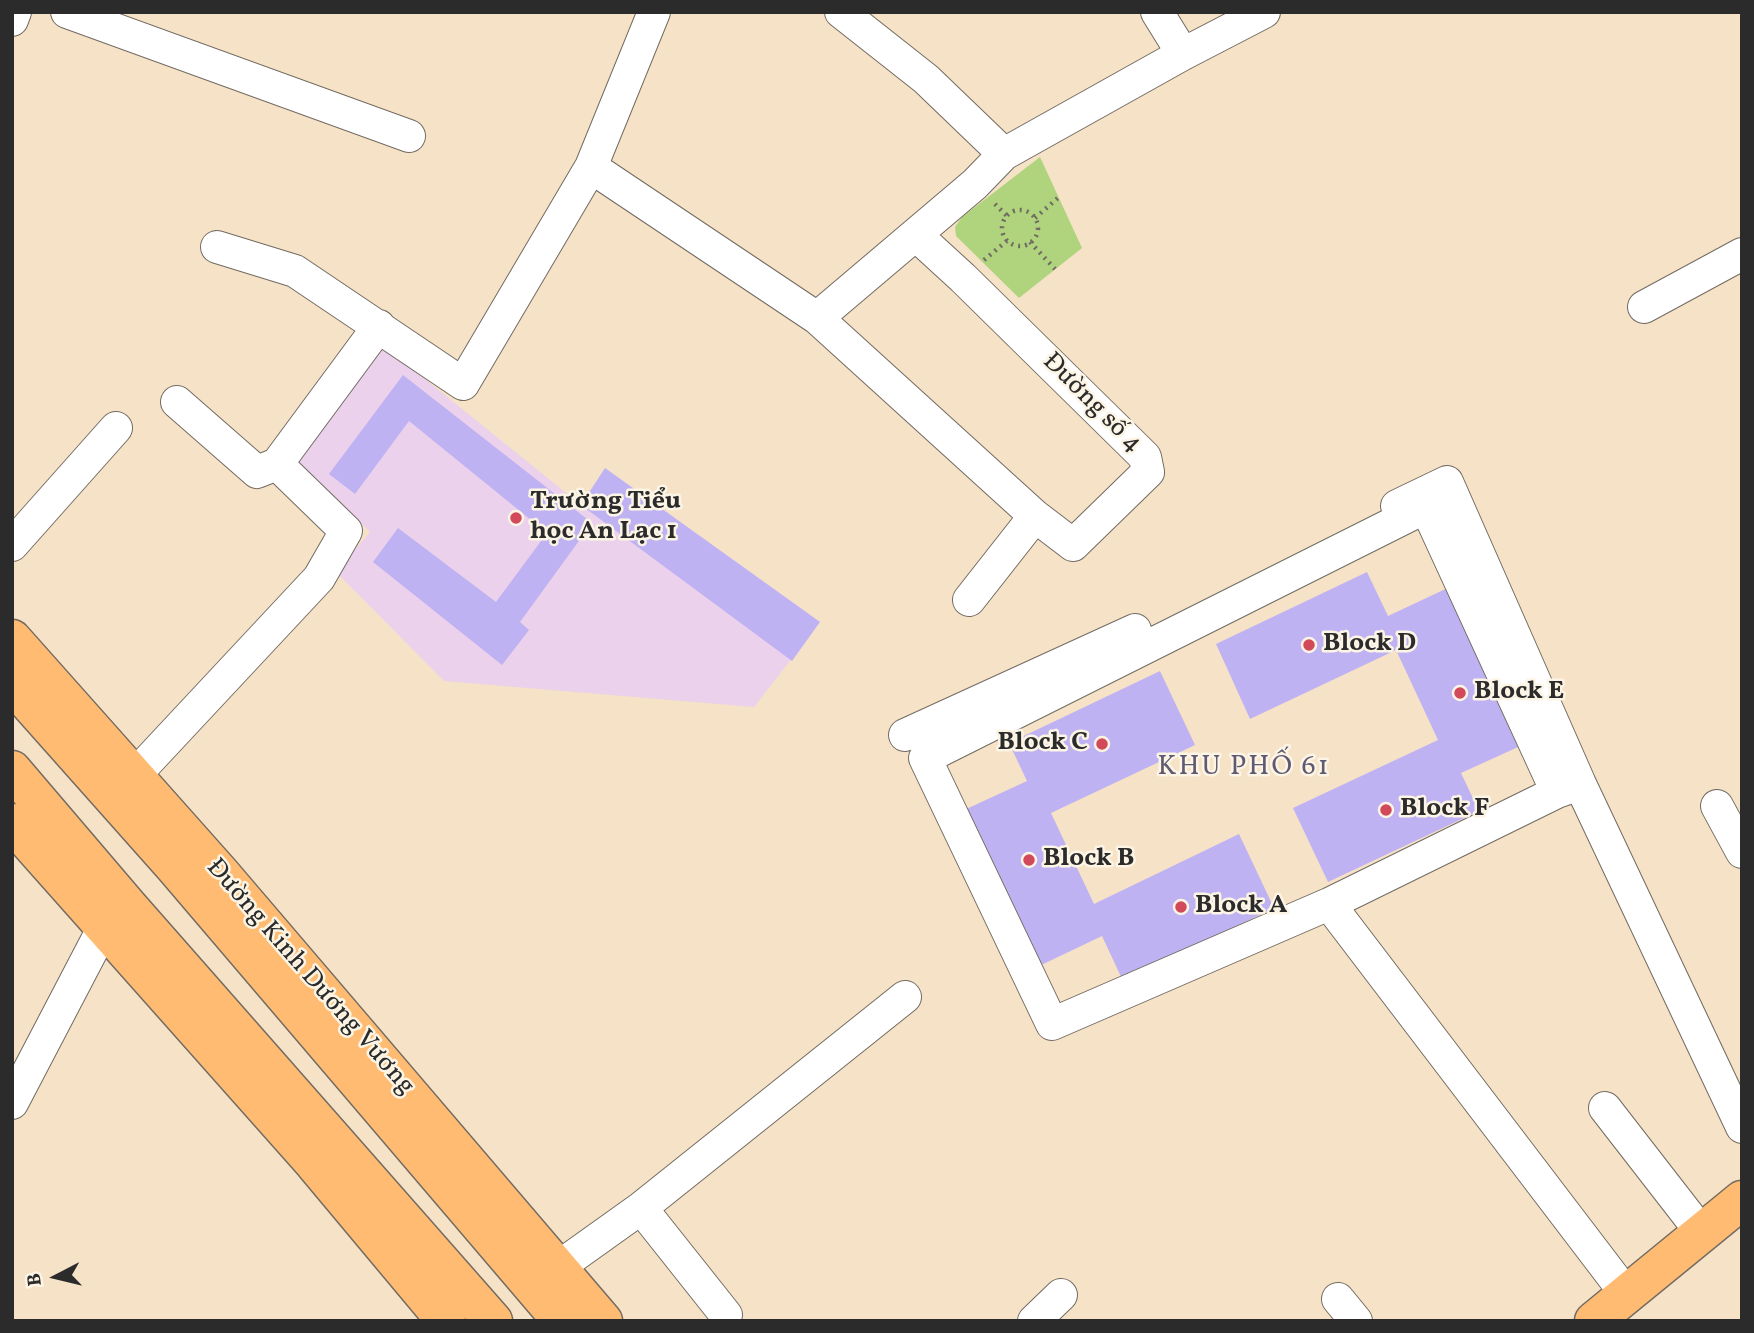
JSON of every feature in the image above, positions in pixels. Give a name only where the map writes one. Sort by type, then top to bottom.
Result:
[{"type":"main road","name":"Đường Kinh Dương Vương","points":[[12,639],[124,787],[562,1321]]},
{"type":"main road","name":"Đường Kinh Dương Vương","points":[[12,684],[230,884],[603,1321]]},
{"type":"main road","points":[[12,770],[104,927],[314,1164],[470,1316]]},
{"type":"main road","points":[[62,853],[124,787]]},
{"type":"main road","points":[[12,823],[62,853],[128,906],[470,1316]]},
{"type":"main road","points":[[1594,1321],[1742,1200]]},
{"type":"street","points":[[12,20],[15,12]]},
{"type":"street","points":[[67,12],[409,136]]},
{"type":"street","points":[[217,247],[295,271],[463,384],[591,167],[654,12]]},
{"type":"street","points":[[841,12],[926,79],[1004,154]]},
{"type":"street","points":[[1157,12],[1183,54]]},
{"type":"street","points":[[817,318],[975,184],[1004,154],[1264,12]]},
{"type":"street","points":[[591,167],[817,318],[1035,516],[969,600]]},
{"type":"street","name":"Đường số 4","points":[[916,235],[1146,457],[1148,472],[1073,545],[1035,516]]},
{"type":"street","points":[[1644,307],[1742,254]]},
{"type":"street","points":[[177,402],[257,472],[276,464],[379,326]]},
{"type":"street","points":[[12,545],[116,428]]},
{"type":"street","points":[[124,787],[319,578],[346,531],[276,464]]},
{"type":"street","points":[[905,735],[1142,627],[1447,482],[1569,788]]},
{"type":"street","points":[[1569,788],[1329,904],[1052,1024],[925,758],[1426,507],[1742,1127]]},
{"type":"street","points":[[1717,806],[1742,852]]},
{"type":"street","points":[[1329,904],[1627,1295]]},
{"type":"street","points":[[12,1103],[104,927]]},
{"type":"street","points":[[557,1268],[641,1208],[905,997]]},
{"type":"street","points":[[1605,1108],[1702,1233]]},
{"type":"street","points":[[641,1208],[726,1315]]},
{"type":"street","points":[[1034,1321],[1060,1295]]},
{"type":"path","points":[[1035,218],[1059,197]]},
{"type":"path","points":[[1016,210],[1028,212],[1035,218],[1038,231],[1030,242],[1022,246],[1011,243],[1003,234],[1002,228],[1007,216],[1016,210]]},
{"type":"path","points":[[1030,242],[1055,269]]},
{"type":"shaded area","name":"Trường Tiểu học An Lạc 1","points":[[373,337],[581,505],[605,468],[820,622],[754,707],[444,681],[336,572],[370,532],[293,459]]},
{"type":"green space","points":[[1040,157],[1082,248],[1019,298],[956,236],[955,227],[962,217]]},
{"type":"building","points":[[403,375],[592,523],[520,622],[529,630],[502,665],[373,562],[398,528],[496,602],[547,533],[409,421],[355,494],[329,474]]},
{"type":"building","points":[[605,468],[820,622],[792,661],[581,505]]},
{"type":"building","points":[[1367,572],[1388,616],[1454,585],[1527,743],[1461,773],[1479,811],[1328,882],[1293,808],[1438,740],[1396,650],[1250,719],[1216,644]]},
{"type":"building","points":[[1160,671],[1195,745],[1051,813],[1094,904],[1239,834],[1274,908],[1123,981],[1102,936],[1035,968],[962,811],[1027,781],[1009,743]]},
{"type":"place","name":"Trường Tiểu học An Lạc 1","points":[[516,518]]},
{"type":"place","name":"Block D","points":[[1309,645]]},
{"type":"place","name":"Block E","points":[[1460,693]]},
{"type":"place","name":"Block C","points":[[1102,744]]},
{"type":"place","name":"Block F","points":[[1386,810]]},
{"type":"place","name":"Block B","points":[[1029,860]]},
{"type":"place","name":"Block A","points":[[1181,907]]},
{"type":"district","name":"KHU PHỐ 61","points":[[1244,769]]}]
